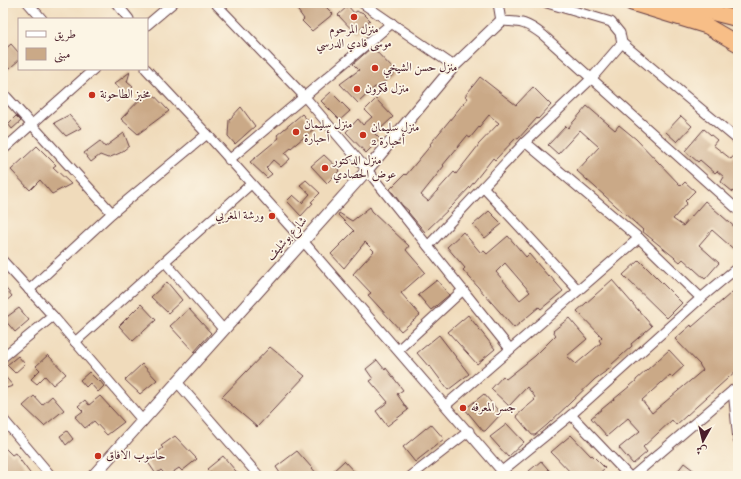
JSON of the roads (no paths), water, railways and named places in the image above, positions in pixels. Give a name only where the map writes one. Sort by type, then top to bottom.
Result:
[{"type":"highway","points":[[632,3],[707,26],[734,40],[738,44]]},
{"type":"highway","points":[[675,3],[738,18]]},
{"type":"street","points":[[28,3],[41,18]]},
{"type":"street","points":[[116,3],[128,18]]},
{"type":"street","points":[[148,24],[173,3]]},
{"type":"street","points":[[215,3],[305,97],[367,170],[510,349]]},
{"type":"street","points":[[362,3],[454,66]]},
{"type":"street","points":[[498,3],[501,21],[518,21],[530,25],[543,35],[591,79],[736,204]]},
{"type":"street","points":[[547,3],[611,22],[620,33],[622,43],[738,140]]},
{"type":"street","name":"شارع بوشليف","points":[[93,476],[223,329],[367,170],[454,66],[501,21]]},
{"type":"street","points":[[229,160],[392,23]]},
{"type":"street","points":[[428,246],[525,142],[591,79],[622,43]]},
{"type":"street","points":[[147,70],[207,134],[303,241],[504,473],[738,266]]},
{"type":"street","points":[[3,150],[88,71]]},
{"type":"street","points":[[3,93],[112,213]]},
{"type":"street","points":[[29,290],[112,213],[207,134]]},
{"type":"street","points":[[525,142],[639,238],[701,298]]},
{"type":"street","points":[[75,342],[252,184]]},
{"type":"street","points":[[483,187],[578,290]]},
{"type":"street","points":[[446,405],[639,238]]},
{"type":"street","points":[[3,261],[53,316],[143,421]]},
{"type":"street","points":[[165,262],[223,329]]},
{"type":"street","points":[[398,350],[463,290]]},
{"type":"street","points":[[3,357],[53,316]]},
{"type":"street","points":[[177,382],[254,474]]},
{"type":"street","points":[[736,388],[738,440]]},
{"type":"street","points":[[633,476],[736,388]]},
{"type":"street","points":[[571,415],[629,476]]},
{"type":"street","points":[[3,419],[51,476]]},
{"type":"street","points":[[411,476],[469,431]]},
{"type":"place","name":"منزل المرحوم موسى فادي الدرسي","points":[[354,17]]},
{"type":"place","name":"منزل حسن الشيخي","points":[[375,68]]},
{"type":"place","name":"منزل فكرون","points":[[357,89]]},
{"type":"place","name":"مخبز الطاحونة","points":[[92,95]]},
{"type":"place","name":"منزل سليمان أحبارة","points":[[296,132]]},
{"type":"place","name":"منزل سليمان أحبارة 2","points":[[363,135]]},
{"type":"place","name":"منزل الدكتور عوض الحصادي","points":[[325,168]]},
{"type":"place","name":"ورشة المغربي","points":[[272,216]]},
{"type":"place","name":"جسر المعرفه","points":[[463,408]]},
{"type":"place","name":"حاسوب الافاق","points":[[98,456]]}]
